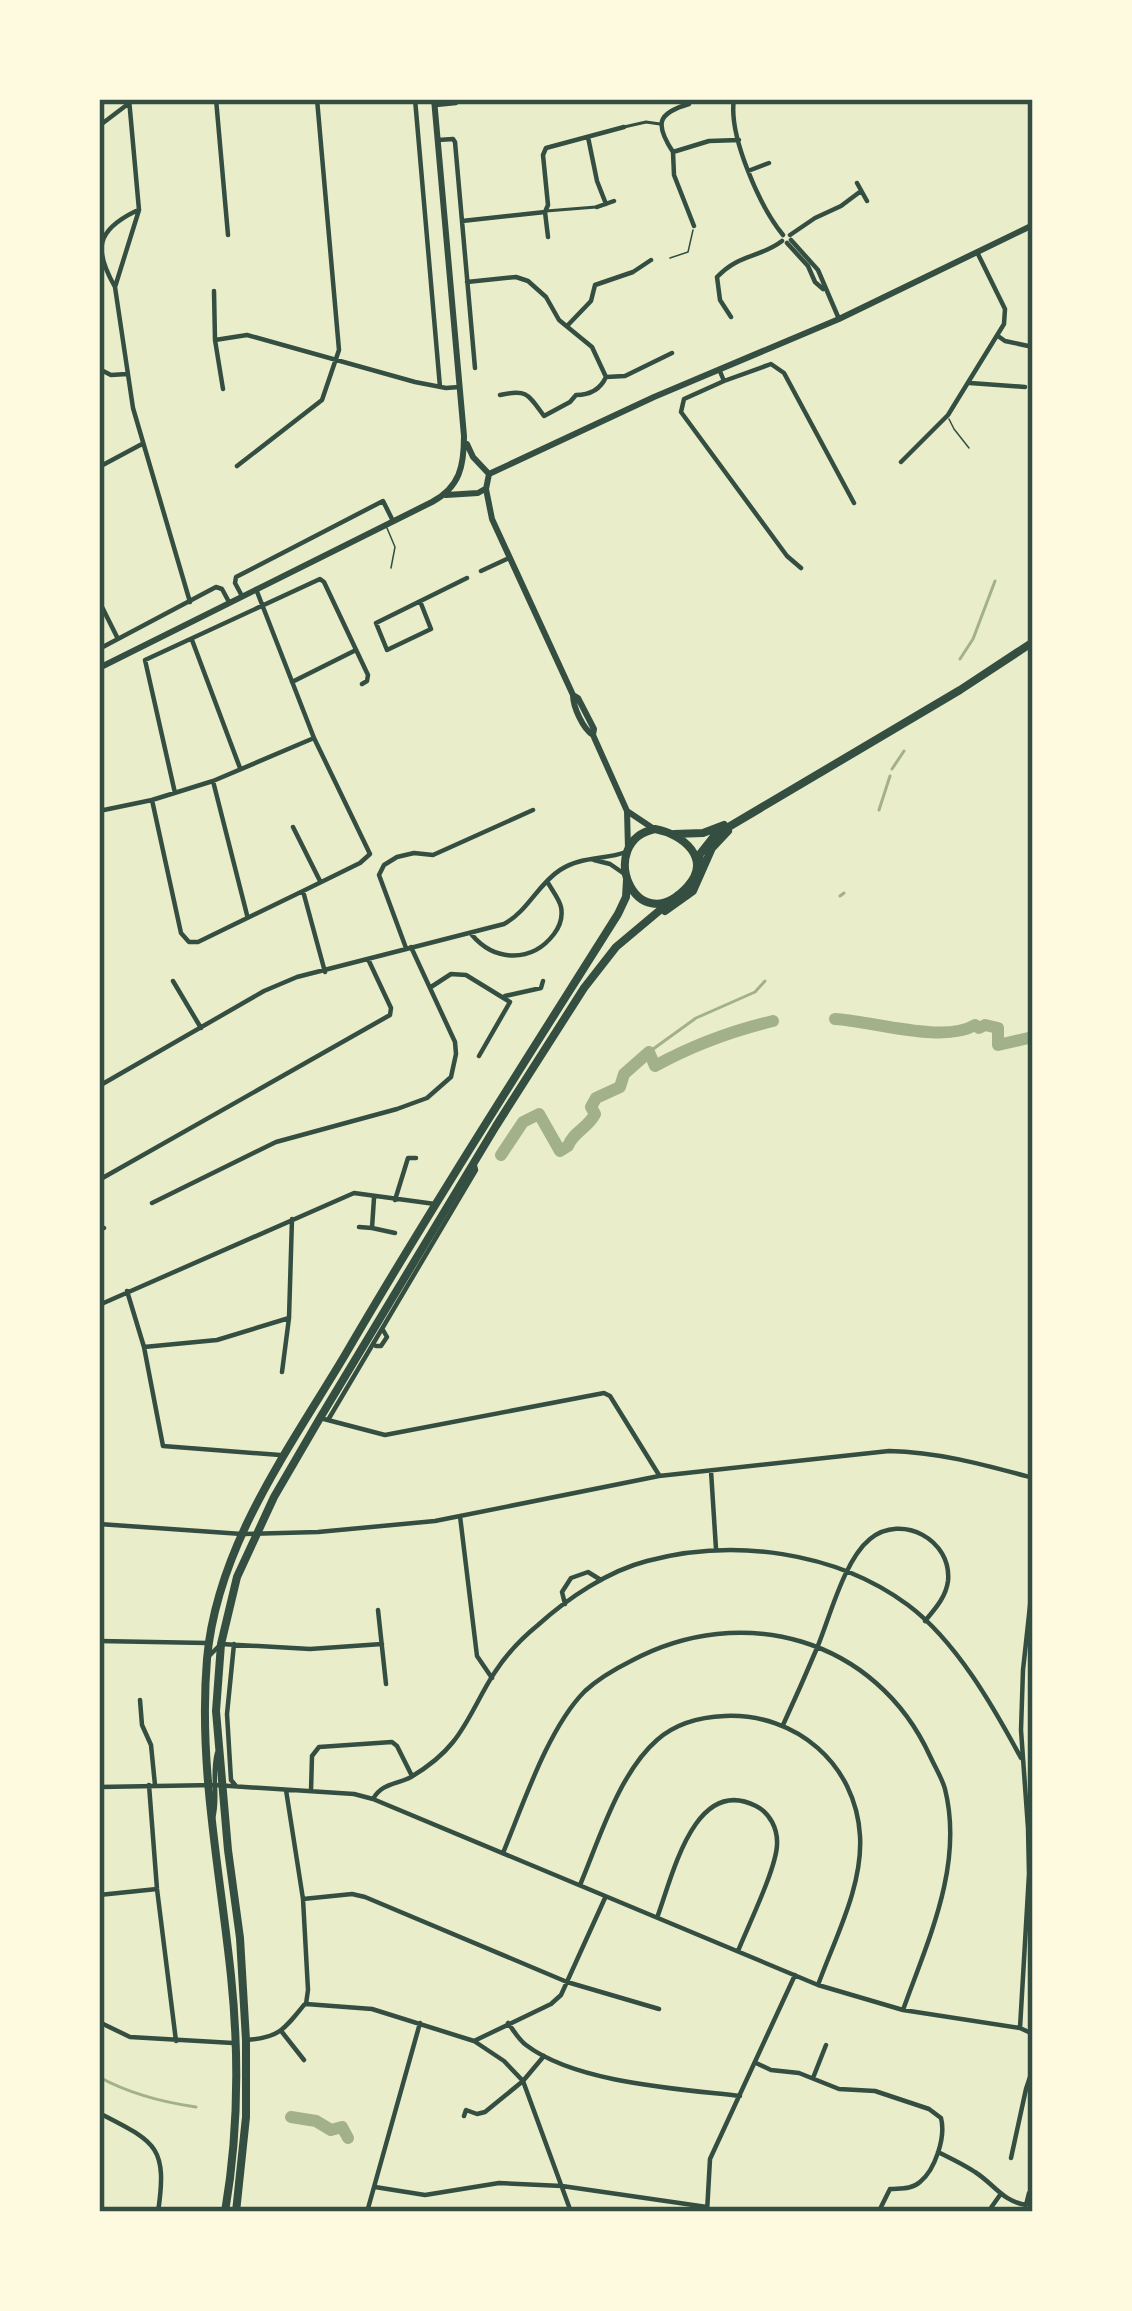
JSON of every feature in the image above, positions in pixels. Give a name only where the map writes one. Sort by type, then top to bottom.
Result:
[{"type":"highway","points":[[226,2212],[235,2120],[234,2042],[232,1981],[212,1824],[218,1749],[216,1697],[221,1644],[237,1576],[255,1533],[475,1166],[595,972],[616,947],[693,879],[707,843],[1033,642]]},
{"type":"highway","points":[[236,2212],[246,2117],[246,2040],[240,1938],[215,1785],[207,1659],[221,1592],[242,1534],[435,1204],[618,914],[626,897],[628,850],[640,834],[655,829],[704,833],[745,817]]},
{"type":"highway","points":[[639,928],[688,896],[712,848],[745,817]]},
{"type":"highway","points":[[673,834],[691,846],[698,864]]},
{"type":"highway","points":[[627,877],[636,896],[647,903],[662,903],[678,895]]},
{"type":"main road","points":[[99,668],[389,523],[404,520],[455,486],[464,436],[434,102]]},
{"type":"main road","points":[[489,474],[839,319],[1033,225]]},
{"type":"main road","points":[[464,436],[472,455],[489,474]]},
{"type":"main road","points":[[459,473],[470,463],[480,464]]},
{"type":"main road","points":[[459,473],[460,484],[492,519]]},
{"type":"main road","points":[[489,474],[486,488],[492,519],[627,811],[628,850]]},
{"type":"main road","points":[[443,496],[486,488]]},
{"type":"main road","points":[[627,811],[655,829]]},
{"type":"street","points":[[216,99],[228,235]]},
{"type":"street","points":[[237,466],[322,400],[339,350],[317,99]]},
{"type":"street","points":[[415,99],[440,387]]},
{"type":"street","points":[[434,102],[458,99]]},
{"type":"street","points":[[734,99],[732,110],[748,171],[773,223],[814,265],[839,319]]},
{"type":"street","points":[[99,126],[129,101]]},
{"type":"street","points":[[115,287],[139,210],[129,101]]},
{"type":"street","points":[[689,104],[667,110],[662,124],[673,152],[674,175],[694,226]]},
{"type":"street","points":[[548,237],[544,152],[549,146],[646,122],[662,124]]},
{"type":"street","points":[[588,137],[606,204]]},
{"type":"street","points":[[438,140],[455,142],[475,364],[458,362]]},
{"type":"street","points":[[673,152],[709,141],[739,140]]},
{"type":"street","points":[[748,171],[769,163]]},
{"type":"street","points":[[857,183],[867,201]]},
{"type":"street","points":[[731,317],[720,300],[717,277],[738,260],[772,249],[862,191]]},
{"type":"street","points":[[462,221],[614,201]]},
{"type":"street","points":[[139,210],[108,230],[99,251],[115,287],[143,443],[190,602]]},
{"type":"street","points":[[901,461],[948,415],[1004,324],[1005,309],[977,252]]},
{"type":"street","points":[[567,326],[592,298],[595,285],[633,272],[651,260]]},
{"type":"street","points":[[467,282],[524,279],[550,303],[555,316],[596,352],[606,377],[601,388],[576,395],[544,416],[521,392],[500,395]]},
{"type":"street","points":[[214,291],[223,389]]},
{"type":"street","points":[[215,340],[248,335],[440,387],[459,387]]},
{"type":"street","points":[[998,336],[1033,347]]},
{"type":"street","points":[[660,347],[664,357]]},
{"type":"street","points":[[606,377],[625,376],[672,353]]},
{"type":"street","points":[[801,568],[787,556],[681,412],[684,399],[771,364],[777,366],[854,503]]},
{"type":"street","points":[[99,369],[111,375],[127,374]]},
{"type":"street","points":[[719,369],[724,381]]},
{"type":"street","points":[[970,382],[1025,387]]},
{"type":"street","points":[[99,466],[143,443]]},
{"type":"street","points":[[242,596],[236,577],[383,501],[389,523]]},
{"type":"street","points":[[482,571],[509,557]]},
{"type":"street","points":[[419,601],[431,629],[387,650],[376,622],[419,601],[467,578]]},
{"type":"street","points":[[175,794],[146,660],[317,579],[322,580],[368,676],[362,684]]},
{"type":"street","points":[[99,649],[216,587],[230,602]]},
{"type":"street","points":[[152,800],[181,933],[189,942],[198,942],[303,891],[370,854],[314,738],[256,590]]},
{"type":"street","points":[[99,601],[118,639]]},
{"type":"street","points":[[192,640],[240,768]]},
{"type":"street","points":[[292,682],[356,650]]},
{"type":"street","points":[[99,811],[175,794],[314,738]]},
{"type":"street","points":[[213,781],[247,917]]},
{"type":"street","points":[[152,1203],[275,1142],[427,1098],[451,1077],[455,1042],[408,948],[380,875],[398,857],[434,854],[533,810]]},
{"type":"street","points":[[293,827],[320,881]]},
{"type":"street","points":[[99,1086],[264,991],[297,977],[510,921],[568,865],[628,850]]},
{"type":"street","points":[[590,859],[610,864],[627,877]]},
{"type":"street","points":[[470,932],[482,947],[503,955],[528,955],[545,946],[560,926],[561,904],[547,881]]},
{"type":"street","points":[[303,891],[325,972]]},
{"type":"street","points":[[99,1180],[390,1015],[392,1008],[368,959]]},
{"type":"street","points":[[431,987],[452,974],[466,975],[510,1001],[483,1042],[479,1057]]},
{"type":"street","points":[[173,981],[201,1028]]},
{"type":"street","points":[[505,996],[542,988],[544,981]]},
{"type":"street","points":[[395,1200],[408,1158],[416,1157]]},
{"type":"street","points":[[475,1166],[383,1330],[387,1337],[381,1346],[373,1346],[324,1419],[386,1435],[604,1393],[659,1476]]},
{"type":"street","points":[[99,1305],[355,1193],[435,1204]]},
{"type":"street","points":[[373,1228],[374,1196]]},
{"type":"street","points":[[282,1372],[292,1219]]},
{"type":"street","points":[[359,1227],[395,1233]]},
{"type":"street","points":[[128,1292],[163,1446],[285,1456]]},
{"type":"street","points":[[144,1347],[217,1340],[289,1318]]},
{"type":"street","points":[[99,1524],[242,1534],[318,1532],[435,1521],[659,1476],[889,1451],[956,1458],[1033,1478]]},
{"type":"street","points":[[711,1471],[716,1549]]},
{"type":"street","points":[[460,1516],[477,1656],[492,1678]]},
{"type":"street","points":[[784,1725],[848,1572],[864,1544],[885,1530],[911,1530],[927,1538],[947,1562],[948,1584],[925,1621]]},
{"type":"street","points":[[374,1799],[381,1788],[412,1776],[452,1743],[521,1640],[565,1604],[601,1580],[646,1561],[716,1549],[772,1553],[848,1572],[891,1594],[925,1621],[969,1672],[1021,1758]]},
{"type":"street","points":[[565,1604],[562,1592],[571,1578],[588,1572],[601,1580]]},
{"type":"street","points":[[1020,2028],[1029,1874],[1021,1730],[1033,1578]]},
{"type":"street","points":[[378,1610],[386,1684]]},
{"type":"street","points":[[503,1853],[560,1727],[585,1692],[615,1670],[660,1645],[696,1636],[752,1633],[818,1646],[883,1686],[921,1736],[945,1788],[948,1875],[903,2010]]},
{"type":"street","points":[[99,1641],[209,1643]]},
{"type":"street","points":[[207,1659],[221,1644],[310,1648],[382,1644]]},
{"type":"street","points":[[234,1644],[227,1714],[231,1780],[236,1786]]},
{"type":"street","points":[[140,1700],[142,1725],[151,1744],[157,1889],[176,2041]]},
{"type":"street","points":[[580,1885],[618,1796],[658,1739],[681,1724],[708,1717],[759,1718],[784,1725],[829,1757],[856,1804],[860,1834],[853,1890],[818,1985]]},
{"type":"street","points":[[1021,1730],[1033,1730]]},
{"type":"street","points":[[311,1791],[312,1756],[319,1747],[392,1742],[412,1776]]},
{"type":"street","points":[[99,1786],[215,1785],[374,1799],[818,1985],[903,2010],[1033,2034]]},
{"type":"street","points":[[246,2040],[282,2032],[306,2004],[303,1899],[286,1790]]},
{"type":"street","points":[[657,1917],[696,1822],[718,1802],[731,1799],[754,1804],[772,1820],[777,1845],[738,1951]]},
{"type":"street","points":[[99,1895],[157,1889]]},
{"type":"street","points":[[475,2041],[551,2004],[561,1994],[606,1896]]},
{"type":"street","points":[[303,1899],[365,1897],[567,1982],[659,2009]]},
{"type":"street","points":[[374,2187],[424,2195],[499,2183],[562,2186],[707,2210],[710,2159],[795,1975]]},
{"type":"street","points":[[306,2004],[372,2009],[475,2041],[504,2061],[523,2081],[571,2212]]},
{"type":"street","points":[[99,2022],[130,2037],[234,2042]]},
{"type":"street","points":[[368,2212],[420,2023]]},
{"type":"street","points":[[508,2023],[522,2043],[544,2056],[624,2080],[740,2096]]},
{"type":"street","points":[[282,2032],[304,2060]]},
{"type":"street","points":[[814,2078],[826,2044]]},
{"type":"street","points":[[464,2116],[466,2110],[485,2112],[523,2081],[544,2056]]},
{"type":"street","points":[[756,2063],[839,2089],[875,2091],[929,2109],[941,2118],[938,2152],[922,2181],[909,2188],[890,2188],[881,2206]]},
{"type":"street","points":[[1011,2158],[1033,2068]]},
{"type":"street","points":[[99,2114],[133,2131],[157,2153],[164,2176],[158,2212]]},
{"type":"street","points":[[938,2152],[1026,2208],[1029,2193]]},
{"type":"street","points":[[988,2212],[1000,2195]]},
{"type":"lane","points":[[670,258],[688,252],[694,226]]},
{"type":"lane","points":[[948,415],[969,448]]},
{"type":"lane","points":[[389,523],[395,547],[391,568]]},
{"type":"waterway","points":[[960,659],[973,639],[995,581]]},
{"type":"waterway","points":[[892,769],[904,751]]},
{"type":"waterway","points":[[879,810],[890,776]]},
{"type":"waterway","points":[[840,896],[844,893]]},
{"type":"waterway","points":[[649,1052],[696,1018],[755,992],[765,981]]},
{"type":"waterway","points":[[835,1019],[927,1032],[985,1025],[998,1028],[998,1045],[1033,1037]]},
{"type":"waterway","points":[[501,1155],[523,1122],[539,1114],[560,1151],[568,1146],[595,1114],[591,1107],[596,1098],[620,1087],[624,1074],[649,1052],[655,1066],[713,1039],[773,1021]]},
{"type":"waterway","points":[[99,2077],[146,2096],[196,2107]]},
{"type":"waterway","points":[[291,2117],[316,2121],[331,2130],[342,2127],[348,2138]]}]
